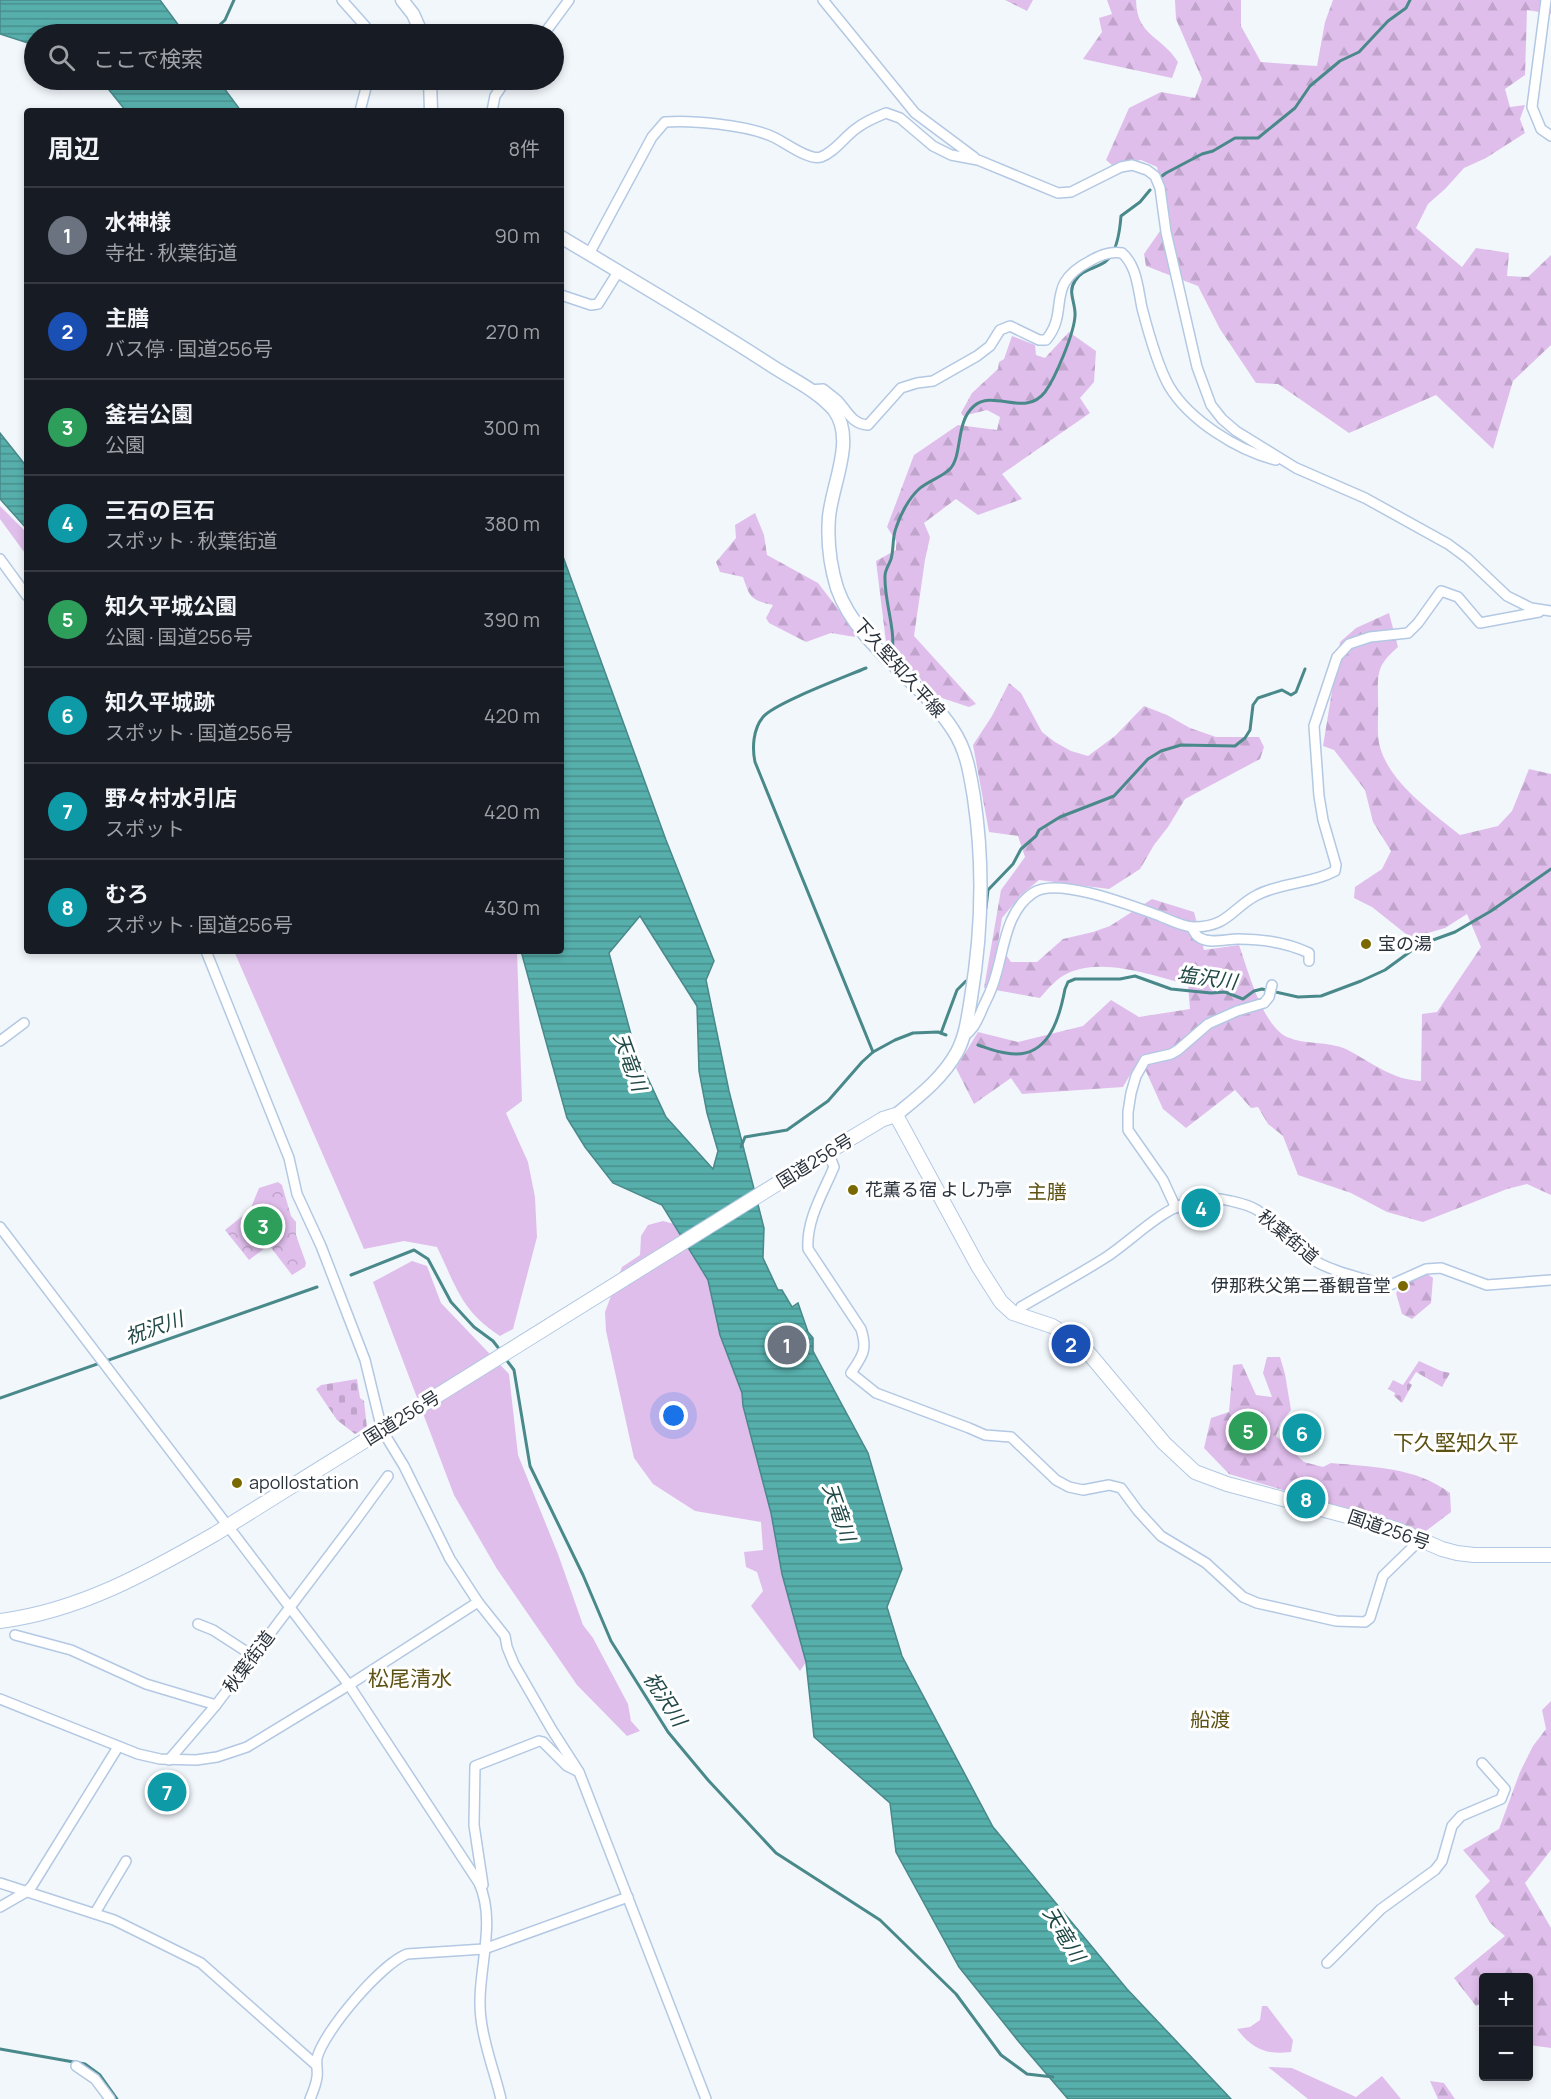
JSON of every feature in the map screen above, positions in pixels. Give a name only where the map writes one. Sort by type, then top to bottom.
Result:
[{"type":"highway","name":"国道256号","points":[[0,1621],[62,1607],[121,1586],[152,1570],[828,1152],[883,1119],[896,1115],[978,1266],[1001,1302],[1017,1314],[1052,1326],[1081,1344],[1164,1443],[1195,1472],[1227,1484],[1396,1529],[1442,1549],[1474,1555],[1551,1555]]},
{"type":"main road","points":[[402,0],[418,24]]},
{"type":"main road","points":[[430,90],[431,108]]},
{"type":"main road","name":"下久堅知久平線","points":[[564,239],[726,336],[809,390],[834,411],[845,437],[832,496],[828,537],[830,563],[838,590],[844,604],[864,633],[887,660],[946,719],[965,752],[976,816],[981,864],[981,906],[975,974],[963,1037],[957,1051],[933,1085],[896,1115]]},
{"type":"street","points":[[342,0],[363,24]]},
{"type":"street","points":[[551,24],[569,0]]},
{"type":"street","points":[[823,0],[915,113],[978,160]]},
{"type":"street","points":[[1546,0],[1532,107],[1541,129],[1551,136]]},
{"type":"street","points":[[361,108],[365,90]]},
{"type":"street","points":[[493,108],[495,96],[499,90]]},
{"type":"street","points":[[589,254],[652,137],[665,122],[689,120],[765,133],[808,157],[820,157],[856,128],[886,113],[900,118],[933,146],[951,155],[978,160],[1058,194],[1071,192],[1121,167],[1132,165],[1147,170],[1155,176],[1160,188],[1166,232],[1203,387],[1211,405],[1222,419],[1236,431],[1285,461],[1404,518],[1448,544],[1467,558],[1507,596],[1531,608],[1550,610]]},
{"type":"street","points":[[809,390],[823,389],[837,400],[851,419],[868,425],[901,388],[933,381],[977,356],[990,346],[1000,330],[1011,326],[1039,340],[1046,340],[1057,322],[1058,305],[1066,277],[1076,268],[1112,252],[1122,253],[1132,265],[1159,362],[1168,384],[1178,399],[1202,421],[1236,446],[1262,456],[1285,461]]},
{"type":"street","points":[[564,296],[591,305],[598,304],[618,272]]},
{"type":"street","points":[[0,559],[24,592]]},
{"type":"street","points":[[963,1037],[972,1031],[992,987],[1014,914],[1033,893],[1047,887],[1059,887],[1109,899],[1192,928],[1216,924],[1230,917],[1256,896],[1273,889],[1325,877],[1335,871],[1336,865],[1323,820],[1319,796],[1314,726],[1337,657],[1349,644],[1370,637],[1408,633],[1441,591],[1458,597],[1480,623],[1550,610]]},
{"type":"street","points":[[1192,928],[1201,939],[1210,941],[1239,939],[1299,948],[1309,953],[1309,961]]},
{"type":"street","points":[[207,954],[289,1158],[297,1194],[321,1246],[365,1360],[385,1428],[450,1559],[478,1602],[505,1636],[514,1664],[579,1772],[706,2099]]},
{"type":"street","points":[[1176,1208],[1163,1180],[1128,1130],[1128,1112],[1136,1076],[1145,1060],[1171,1054],[1208,1024],[1237,1011],[1264,1004],[1269,997],[1272,985]]},
{"type":"street","points":[[0,1041],[24,1023]]},
{"type":"street","points":[[828,1152],[834,1167],[810,1226],[807,1236],[808,1249],[861,1329],[865,1342],[864,1353],[850,1373],[876,1393],[985,1436],[1011,1437],[1056,1480],[1069,1487],[1083,1490],[1109,1485],[1120,1488],[1161,1536],[1206,1563],[1242,1598],[1257,1604],[1336,1621],[1365,1622],[1370,1618],[1383,1576],[1420,1540]]},
{"type":"street","name":"秋葉街道","points":[[1017,1314],[1022,1307],[1107,1256],[1153,1221],[1197,1198],[1207,1197],[1242,1203],[1256,1209],[1280,1227],[1310,1258],[1321,1265],[1388,1286],[1426,1269],[1441,1268],[1487,1285],[1551,1281]]},
{"type":"street","points":[[0,1227],[349,1685],[435,1814],[484,1893]]},
{"type":"street","name":"秋葉街道","points":[[15,1635],[70,1650],[146,1684],[216,1705],[291,1608],[387,1476]]},
{"type":"street","points":[[0,1699],[117,1747],[151,1758],[206,1759],[247,1747],[478,1602]]},
{"type":"street","points":[[198,1624],[213,1630],[247,1653],[255,1655]]},
{"type":"street","points":[[169,1760],[216,1705]]},
{"type":"street","points":[[501,2099],[481,2020],[480,2002],[486,1910],[474,1826],[475,1766],[539,1741],[543,1742],[567,1766],[579,1772]]},
{"type":"street","points":[[0,1907],[32,1886],[117,1747]]},
{"type":"street","points":[[1327,1963],[1381,1909],[1435,1870],[1442,1861],[1452,1826],[1461,1816],[1501,1799],[1504,1789],[1482,1763]]},
{"type":"street","points":[[95,1913],[126,1861]]},
{"type":"street","points":[[0,1883],[121,1923],[206,1967],[316,2065]]},
{"type":"street","points":[[310,2099],[317,2079],[316,2065],[319,2054],[342,2016],[395,1958],[407,1954],[484,1949],[628,1897]]},
{"type":"street","points":[[76,2066],[95,2079],[105,2097]]},
{"type":"green space","points":[[1005,0],[1033,0],[1027,11]]},
{"type":"green space","points":[[1107,0],[1136,0],[1137,12],[1145,29],[1178,62],[1172,78],[1083,59],[1102,32],[1099,18],[1112,14]]},
{"type":"green space","points":[[1175,0],[1241,0],[1241,26],[1261,62],[1317,66],[1325,22],[1333,0],[1551,0],[1551,14],[1527,10],[1525,75],[1505,89],[1510,107],[1525,105],[1520,119],[1525,133],[1486,158],[1464,168],[1428,204],[1416,228],[1462,267],[1476,248],[1509,253],[1507,276],[1528,277],[1551,255],[1551,345],[1513,381],[1493,449],[1436,395],[1349,433],[1278,384],[1256,383],[1220,329],[1198,286],[1146,266],[1144,254],[1169,218],[1157,167],[1141,160],[1112,165],[1106,160],[1129,108],[1161,92],[1195,98],[1202,79],[1176,19]]},
{"type":"green space","points":[[1069,332],[1096,351],[1094,382],[1080,398],[1090,413],[1002,474],[1022,499],[978,515],[956,499],[924,523],[930,537],[914,636],[976,704],[969,707],[936,696],[886,642],[876,561],[896,550],[896,541],[887,527],[914,455],[958,425],[997,430],[1000,417],[987,410],[963,416],[961,413],[972,393],[998,369],[999,362],[1004,359],[1012,336],[1035,345],[1036,355],[1045,358]]},
{"type":"green space","points":[[0,506],[24,530],[24,552],[0,519]]},
{"type":"green space","points":[[755,513],[764,535],[767,555],[818,583],[852,627],[855,637],[831,633],[806,642],[769,623],[766,618],[773,605],[752,597],[743,577],[720,572],[716,562],[736,538],[735,525]]},
{"type":"green space","points":[[1389,613],[1398,647],[1380,670],[1379,742],[1385,760],[1393,773],[1413,796],[1460,835],[1498,826],[1512,811],[1529,769],[1551,774],[1551,1195],[1527,1184],[1507,1189],[1423,1222],[1387,1212],[1351,1193],[1298,1175],[1283,1136],[1268,1124],[1258,1107],[1251,1108],[1235,1090],[1186,1128],[1163,1109],[1140,1058],[1123,1087],[1022,1094],[1011,1078],[974,1104],[956,1068],[978,1032],[1018,1042],[1083,1026],[1111,1000],[1139,1017],[1190,1009],[1188,985],[1120,968],[1086,968],[1070,972],[1056,981],[1040,998],[984,988],[1001,890],[1025,857],[1018,836],[989,832],[973,745],[992,716],[1009,683],[1021,693],[1042,732],[1071,751],[1088,756],[1115,736],[1144,706],[1167,715],[1190,728],[1216,737],[1259,737],[1264,747],[1260,759],[1185,799],[1140,869],[1109,889],[1039,880],[1021,895],[1002,918],[998,943],[1011,962],[1037,962],[1063,939],[1110,926],[1152,899],[1194,912],[1204,950],[1239,945],[1257,996],[1278,1031],[1287,1037],[1301,1041],[1346,1049],[1391,1074],[1421,1081],[1422,1014],[1437,1012],[1481,947],[1467,914],[1445,928],[1411,938],[1372,907],[1354,898],[1355,887],[1382,869],[1391,851],[1373,822],[1365,790],[1334,750],[1323,746],[1340,642],[1356,628]]},
{"type":"green space","points":[[235,954],[517,954],[522,1101],[506,1113],[528,1162],[535,1197],[537,1237],[513,1329],[500,1336],[476,1317],[461,1297],[437,1247],[404,1241],[364,1249]]},
{"type":"green space","points":[[278,1182],[282,1185],[291,1216],[296,1222],[296,1235],[306,1263],[305,1267],[292,1275],[269,1245],[249,1260],[225,1230],[250,1210],[259,1188]]},
{"type":"green space","points":[[663,1221],[674,1224],[708,1280],[720,1335],[742,1393],[743,1406],[771,1513],[782,1574],[806,1662],[800,1671],[751,1606],[763,1591],[757,1572],[746,1567],[744,1552],[763,1550],[761,1522],[695,1511],[653,1484],[634,1458],[606,1331],[605,1312],[622,1267],[640,1255],[641,1236],[648,1225]]},
{"type":"green space","points":[[412,1261],[427,1266],[441,1303],[509,1374],[518,1455],[558,1554],[583,1625],[593,1638],[628,1704],[631,1721],[640,1731],[627,1736],[577,1685],[497,1569],[454,1495],[373,1282]]},
{"type":"green space","points":[[1426,1273],[1433,1278],[1431,1303],[1412,1319],[1402,1314],[1396,1293],[1403,1283]]},
{"type":"green space","points":[[1267,1357],[1280,1357],[1291,1410],[1281,1422],[1276,1436],[1304,1462],[1323,1467],[1331,1463],[1378,1467],[1423,1478],[1450,1493],[1451,1512],[1422,1534],[1401,1525],[1229,1474],[1204,1448],[1211,1418],[1229,1412],[1233,1365],[1242,1364],[1256,1395],[1272,1397],[1263,1373]]},
{"type":"green space","points":[[1419,1361],[1450,1373],[1442,1387],[1416,1372],[1409,1383],[1412,1385],[1402,1403],[1394,1396],[1395,1393],[1388,1389],[1393,1380],[1403,1385]]},
{"type":"green space","points":[[357,1379],[360,1398],[364,1401],[367,1428],[355,1434],[337,1420],[316,1389],[321,1385]]},
{"type":"green space","points":[[1255,1411],[1260,1416],[1266,1440],[1262,1448],[1245,1453],[1230,1442],[1233,1421]]},
{"type":"green space","points":[[1551,1701],[1551,1850],[1525,1883],[1551,1928],[1551,2048],[1533,2046],[1533,1973],[1479,1973],[1479,2004],[1476,2006],[1454,1978],[1505,1936],[1490,1923],[1475,1896],[1490,1881],[1463,1850],[1499,1829],[1520,1772],[1533,1746],[1546,1729],[1542,1710]]},
{"type":"green space","points":[[1262,2006],[1267,2006],[1293,2040],[1291,2052],[1260,2049],[1248,2041],[1237,2029],[1250,2027],[1260,2020]]},
{"type":"green space","points":[[1268,2067],[1292,2068],[1356,2097],[1382,2076],[1401,2099],[1308,2099]]},
{"type":"green space","points":[[1430,2081],[1444,2083],[1455,2099],[1438,2099]]},
{"type":"water","points":[[0,0],[160,0],[178,24],[24,24],[24,42],[0,34]]},
{"type":"water","points":[[109,90],[225,90],[239,108],[124,108]]},
{"type":"water","points":[[0,433],[24,463],[24,526],[0,499]]},
{"type":"water","name":"天竜川","points":[[564,559],[666,840],[714,961],[706,980],[729,1091],[764,1228],[763,1258],[778,1290],[782,1290],[792,1307],[798,1303],[808,1332],[813,1338],[813,1351],[868,1453],[902,1569],[887,1607],[902,1656],[993,1827],[1127,1989],[1231,2099],[1068,2099],[959,1967],[896,1852],[890,1803],[814,1737],[806,1662],[782,1574],[771,1513],[743,1406],[742,1393],[720,1335],[708,1280],[662,1205],[613,1183],[585,1147],[567,1118],[522,954],[564,954]],"holes":[[[640,916],[697,1006],[699,1071],[707,1113],[718,1151],[713,1169],[666,1117],[636,1053],[609,953]]]},
{"type":"waterway","points":[[221,24],[225,20],[234,0]]},
{"type":"waterway","points":[[1162,176],[1235,138],[1258,138],[1295,108],[1310,86],[1340,61],[1359,52],[1388,21],[1406,8],[1410,0]]},
{"type":"waterway","points":[[892,653],[885,574],[892,555],[895,532],[905,507],[919,489],[950,469],[957,456],[964,421],[974,406],[991,400],[1028,403],[1045,392],[1059,366],[1071,333],[1075,316],[1073,285],[1081,274],[1109,258],[1117,241],[1121,216],[1140,202],[1150,190]]},
{"type":"waterway","points":[[866,668],[770,711],[757,727],[754,751],[755,762],[873,1052]]},
{"type":"waterway","points":[[986,908],[988,890],[1013,864],[1021,849],[1036,836],[1039,830],[1060,817],[1114,796],[1148,759],[1161,751],[1181,745],[1235,746],[1245,738],[1250,730],[1253,705],[1258,698],[1282,690],[1291,695],[1296,692],[1305,669]]},
{"type":"waterway","name":"塩沢川","points":[[978,1045],[999,1052],[1020,1054],[1032,1051],[1041,1045],[1055,1025],[1068,982],[1075,979],[1120,979],[1135,976],[1171,989],[1225,992],[1243,999],[1254,991],[1262,989],[1298,997],[1321,996],[1385,970],[1411,951],[1455,932],[1491,911],[1551,869]]},
{"type":"waterway","points":[[941,1033],[957,990],[966,981]]},
{"type":"waterway","name":"塩沢川","points":[[741,1147],[745,1137],[787,1130],[828,1101],[873,1052],[913,1033],[938,1032],[946,1035]]},
{"type":"waterway","name":"祝沢川","points":[[351,1275],[414,1250],[428,1259],[451,1302],[500,1350]]},
{"type":"waterway","name":"祝沢川","points":[[0,1398],[317,1287]]},
{"type":"waterway","name":"祝沢川","points":[[505,1358],[514,1370],[530,1466],[583,1575],[611,1641],[668,1732],[708,1780],[776,1853],[880,1920],[956,1994],[1001,2055],[1027,2074],[1053,2077]]},
{"type":"waterway","points":[[0,2049],[85,2064],[100,2075],[117,2099]]},
{"type":"place","name":"宝の湯","points":[[1366,944]]},
{"type":"place","name":"花薫る宿 よし乃亭","points":[[853,1190]]},
{"type":"place","name":"三石の巨石","points":[[1201,1208]]},
{"type":"place","name":"釜岩公園","points":[[263,1226]]},
{"type":"place","name":"伊那秩父第二番観音堂","points":[[1403,1286]]},
{"type":"place","name":"主膳","points":[[1071,1344]]},
{"type":"place","name":"水神様","points":[[787,1345]]},
{"type":"place","name":"知久平城公園","points":[[1248,1431]]},
{"type":"place","name":"知久平城跡","points":[[1302,1433]]},
{"type":"place","name":"apollostation","points":[[237,1483]]},
{"type":"place","name":"むろ","points":[[1306,1499]]},
{"type":"place","name":"野々村水引店","points":[[167,1792]]},
{"type":"district","name":"主膳","points":[[1047,1192]]},
{"type":"district","name":"下久堅知久平","points":[[1456,1443]]},
{"type":"district","name":"松尾清水","points":[[410,1679]]},
{"type":"district","name":"船渡","points":[[1210,1720]]}]
